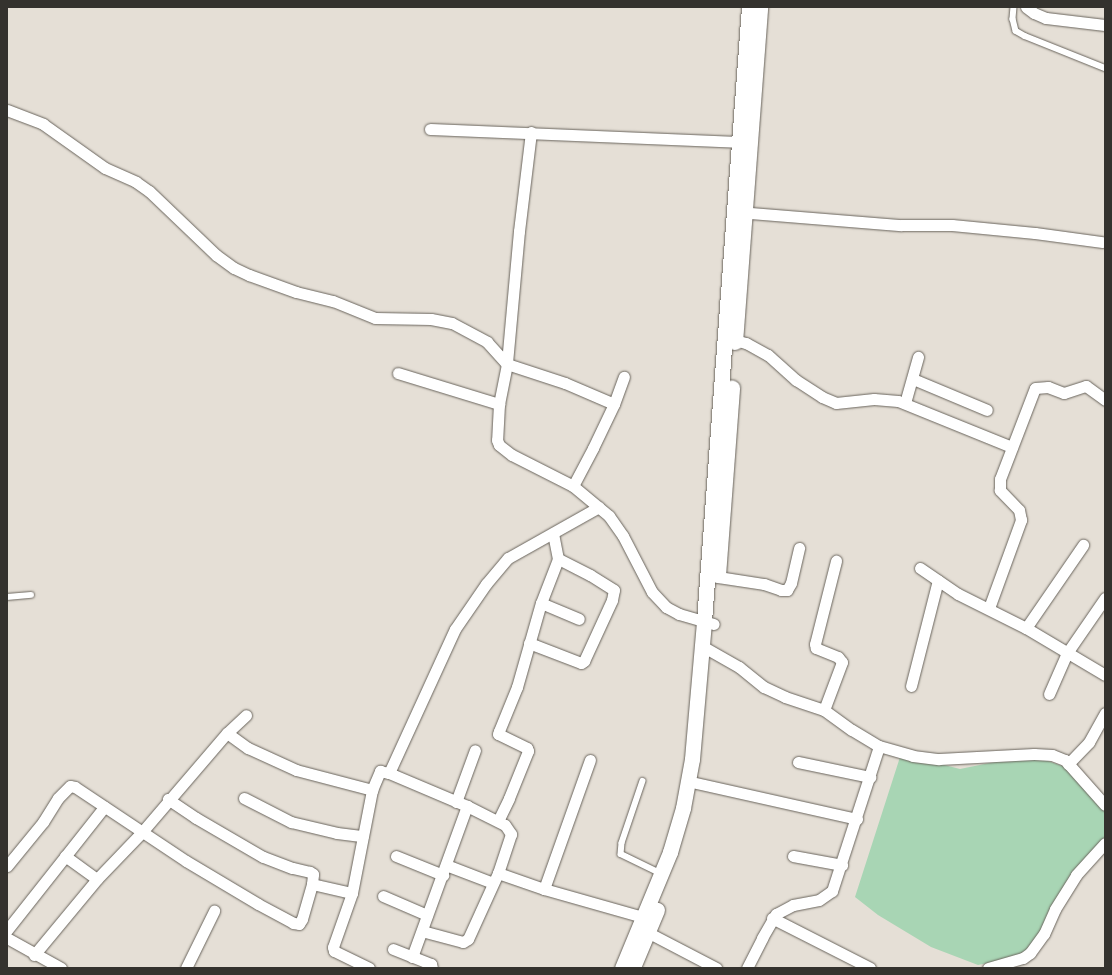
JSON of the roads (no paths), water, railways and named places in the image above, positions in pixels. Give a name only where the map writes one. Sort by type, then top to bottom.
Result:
[{"type":"main road","points":[[622,968],[648,924],[684,835],[696,783],[751,61],[749,7]]},
{"type":"main road","points":[[740,212],[738,142],[760,7]]},
{"type":"main road","points":[[709,622],[718,578],[730,338]]},
{"type":"main road","points":[[633,968],[677,830],[688,785],[707,648]]},
{"type":"street","points":[[1026,7],[1034,13],[1046,18],[1105,25]]},
{"type":"street","points":[[7,110],[43,124],[105,168],[136,182],[149,190],[216,255],[234,268],[279,286],[333,301],[375,318],[431,319],[452,323],[487,342],[507,364],[565,383],[614,404]]},
{"type":"street","points":[[430,129],[531,132],[738,142]]},
{"type":"street","points":[[531,132],[519,231],[507,364],[499,404],[497,440],[499,445],[512,454],[573,486],[598,507],[616,526],[652,592],[666,607],[678,614],[709,622]]},
{"type":"street","points":[[740,212],[901,225],[960,226],[1036,232],[1102,242]]},
{"type":"street","points":[[730,338],[746,343],[768,355],[808,389],[836,403],[874,399],[898,401],[1012,447]]},
{"type":"street","points":[[905,403],[918,357]]},
{"type":"street","points":[[398,373],[499,404]]},
{"type":"street","points":[[573,486],[614,404],[624,377]]},
{"type":"street","points":[[913,379],[987,410]]},
{"type":"street","points":[[989,608],[1021,520],[1019,510],[1004,495],[999,485],[1035,388],[1048,388],[1064,393],[1086,386],[1105,400]]},
{"type":"street","points":[[389,773],[455,628],[486,584],[508,558],[553,534],[598,507]]},
{"type":"street","points":[[498,821],[528,751],[526,748],[498,734],[517,687],[541,603],[558,559],[553,534]]},
{"type":"street","points":[[1026,628],[1083,545]]},
{"type":"street","points":[[718,578],[764,584],[781,590],[787,590],[791,583],[799,548]]},
{"type":"street","points":[[529,643],[581,663],[584,661],[612,600],[614,590],[590,575],[558,559]]},
{"type":"street","points":[[824,710],[842,662],[838,657],[816,648],[815,644],[836,561]]},
{"type":"street","points":[[920,568],[958,594],[989,608],[1026,628],[1105,675]]},
{"type":"street","points":[[911,686],[938,580]]},
{"type":"street","points":[[1049,694],[1068,653],[1105,598]]},
{"type":"street","points":[[541,603],[579,619]]},
{"type":"street","points":[[707,648],[739,667],[764,687],[785,697],[824,710],[852,730],[880,746],[913,756],[939,759],[1043,754],[1060,758],[1068,764],[1105,805]]},
{"type":"street","points":[[1068,764],[1093,737],[1105,714]]},
{"type":"street","points":[[34,955],[97,879],[142,832],[168,799],[227,733],[246,715]]},
{"type":"street","points":[[227,733],[248,748],[296,770],[372,790]]},
{"type":"street","points":[[747,968],[772,918],[784,908],[819,900],[830,894],[835,887],[880,746]]},
{"type":"street","points":[[412,957],[445,870],[475,750]]},
{"type":"street","points":[[544,889],[590,760]]},
{"type":"street","points":[[798,762],[870,777]]},
{"type":"street","points":[[370,968],[334,951],[333,947],[352,893],[372,790],[380,771],[389,773],[498,821],[508,828],[511,834],[498,873],[468,939],[463,942],[422,931]]},
{"type":"street","points":[[696,783],[856,819]]},
{"type":"street","points":[[7,866],[43,822],[58,798],[70,786],[88,794],[104,807],[186,861],[293,923],[298,924],[302,919],[312,884],[313,874],[263,857],[196,818],[168,799]]},
{"type":"street","points":[[244,798],[291,822],[337,833],[363,836]]},
{"type":"street","points":[[7,930],[104,807]]},
{"type":"street","points":[[988,968],[1023,958],[1030,953],[1044,934],[1055,909],[1076,874],[1105,843]]},
{"type":"street","points":[[65,856],[97,879]]},
{"type":"street","points":[[396,856],[493,884]]},
{"type":"street","points":[[793,856],[842,865]]},
{"type":"street","points":[[498,873],[648,924],[716,968]]},
{"type":"street","points":[[312,884],[352,893]]},
{"type":"street","points":[[383,896],[427,915]]},
{"type":"street","points":[[186,968],[214,911]]},
{"type":"street","points":[[772,918],[870,968]]},
{"type":"street","points":[[7,938],[34,955],[61,968]]},
{"type":"street","points":[[393,949],[430,964],[432,968]]},
{"type":"lane","points":[[1014,7],[1013,19],[1016,31],[1105,68]]},
{"type":"lane","points":[[7,597],[31,595]]},
{"type":"lane","points":[[643,781],[622,843],[621,854],[662,874]]}]
